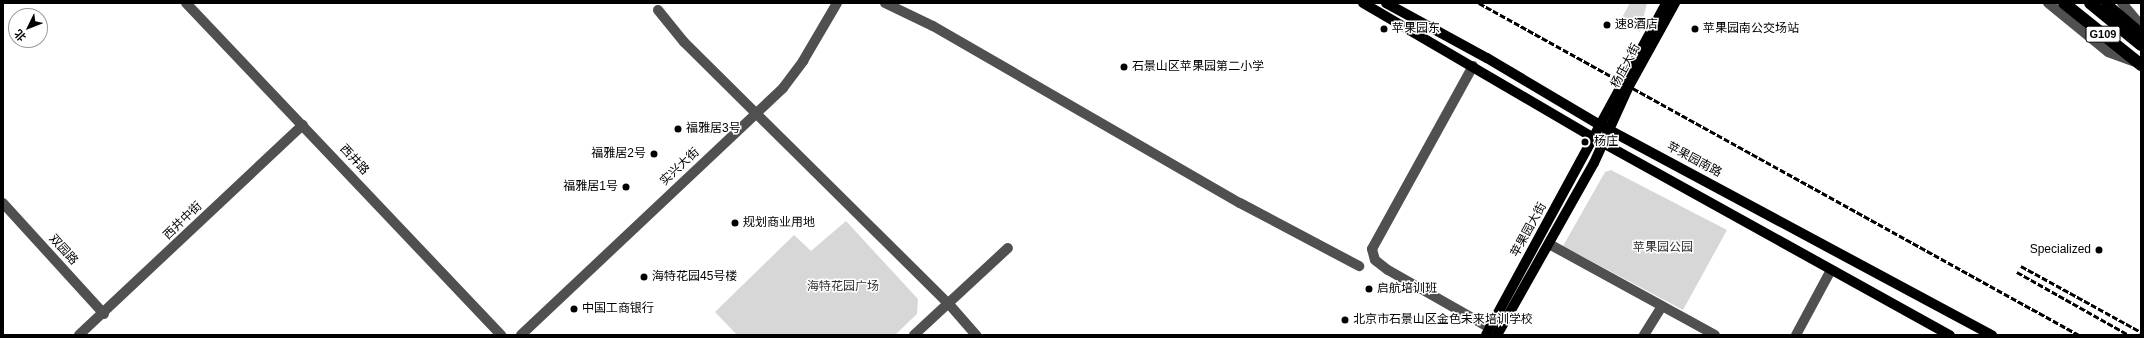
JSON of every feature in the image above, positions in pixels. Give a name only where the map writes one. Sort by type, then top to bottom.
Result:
[{"type":"highway","name":"G109","points":[[2064,3],[2141,64]]},
{"type":"highway","name":"G109","points":[[2090,3],[2141,45]]},
{"type":"main road","points":[[1363,3],[1598,140],[1950,335]]},
{"type":"main road","name":"苹果园南路","points":[[1386,3],[1487,58],[1604,127],[1992,335]]},
{"type":"main road","name":"杨庄大街","points":[[1598,140],[1666,3]]},
{"type":"main road","name":"杨庄大街","points":[[1604,127],[1629,86],[1675,3]]},
{"type":"main road","points":[[2070,3],[2141,64]]},
{"type":"main road","points":[[2106,3],[2141,32]]},
{"type":"main road","name":"苹果园大街","points":[[1491,333],[1549,244],[1594,163],[1598,140]]},
{"type":"main road","name":"苹果园大街","points":[[1491,333],[1598,140]]},
{"type":"street","name":"实兴大街","points":[[521,335],[782,88],[795,73],[836,3]]},
{"type":"street","points":[[885,3],[933,26],[1240,203],[1360,266]]},
{"type":"street","name":"杨庄大街","points":[[1661,14],[1662,3]]},
{"type":"street","points":[[2048,3],[2108,52],[2141,64]]},
{"type":"street","points":[[2122,3],[2141,26]]},
{"type":"street","name":"西井路","points":[[188,4],[501,335]]},
{"type":"street","points":[[658,10],[684,42],[948,303],[976,335]]},
{"type":"street","points":[[1473,66],[1372,250],[1375,260],[1388,270],[1491,333]]},
{"type":"street","name":"西井中街","points":[[79,335],[104,314],[303,125]]},
{"type":"street","name":"双园路","points":[[3,203],[104,314]]},
{"type":"street","points":[[1549,244],[1715,335]]},
{"type":"street","points":[[914,335],[1008,248]]},
{"type":"street","points":[[1796,335],[1831,270]]},
{"type":"street","points":[[1644,335],[1662,306]]},
{"type":"green space","points":[[1630,3],[1647,3],[1640,32],[1620,21]]},
{"type":"green space","name":"苹果园公园","points":[[1611,170],[1727,230],[1683,310],[1563,246],[1605,172]]},
{"type":"green space","name":"海特花园广场","points":[[846,221],[918,299],[917,314],[895,335],[737,335],[715,312],[794,235],[811,251]]},
{"type":"railway","points":[[1479,3],[2079,335]]},
{"type":"railway","points":[[2021,266],[2141,332]]},
{"type":"railway","points":[[2017,272],[2129,335]]},
{"type":"place","name":"速8酒店","points":[[1607,25]]},
{"type":"place","name":"苹果园东","points":[[1384,29]]},
{"type":"place","name":"苹果园南公交场站","points":[[1695,29]]},
{"type":"place","name":"石景山区苹果园第二小学","points":[[1124,67]]},
{"type":"place","name":"福雅居3号","points":[[678,129]]},
{"type":"place","name":"杨庄","points":[[1585,142]]},
{"type":"place","name":"福雅居2号","points":[[654,154]]},
{"type":"place","name":"福雅居1号","points":[[626,187]]},
{"type":"place","name":"规划商业用地","points":[[735,223]]},
{"type":"place","name":"Specialized","points":[[2099,250]]},
{"type":"place","name":"海特花园45号楼","points":[[644,277]]},
{"type":"place","name":"启航培训班","points":[[1369,289]]},
{"type":"place","name":"中国工商银行","points":[[574,309]]},
{"type":"place","name":"北京市石景山区金色未来培训学校","points":[[1345,320]]}]
